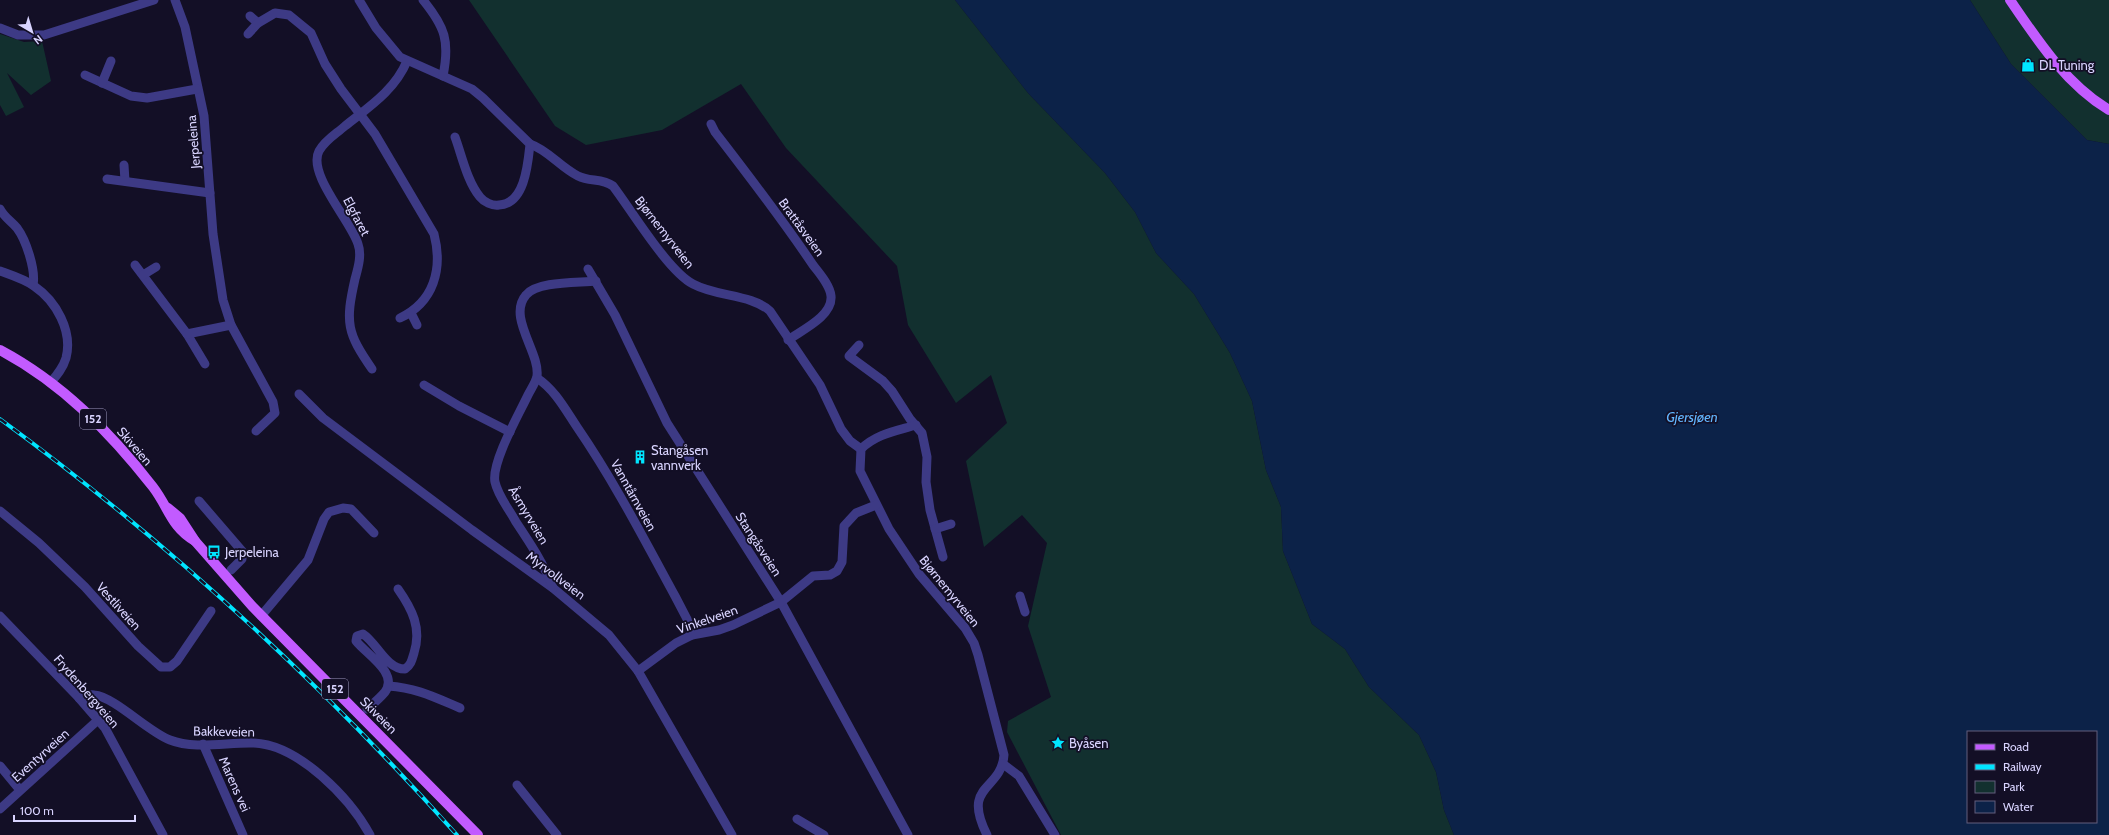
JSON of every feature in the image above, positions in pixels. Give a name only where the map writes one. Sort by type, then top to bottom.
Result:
[{"type":"main road","points":[[2010,0],[2036,38],[2068,77],[2091,98],[2109,110]]},
{"type":"main road","name":"Skiveien","points":[[0,350],[51,382],[81,407],[107,433],[153,487],[168,508],[173,522],[182,534],[195,541],[261,616],[478,835]]},
{"type":"street","points":[[0,28],[18,35],[44,35],[138,3],[154,0]]},
{"type":"street","name":"Jerpeleina","points":[[175,0],[185,27],[197,89],[204,116],[219,278],[231,325],[273,402],[275,413],[256,431]]},
{"type":"street","points":[[359,0],[386,41],[407,62]]},
{"type":"street","points":[[423,0],[441,25],[447,42],[443,76]]},
{"type":"street","points":[[248,34],[258,23],[275,13],[289,15],[311,34],[325,64],[378,140],[434,234],[437,248],[435,273],[431,290],[425,301],[411,313],[400,318]]},
{"type":"street","points":[[250,16],[258,23]]},
{"type":"street","points":[[102,83],[111,61]]},
{"type":"street","name":"Bjørnemyrveien","points":[[407,62],[472,89],[484,98],[530,144],[539,147],[561,167],[579,176],[592,180],[607,181],[613,186],[680,276],[707,291],[760,304],[770,311],[820,386],[841,429],[850,441],[861,449],[860,471],[876,505],[902,552],[933,592],[965,628],[974,643],[1002,741],[1004,755],[1003,764]]},
{"type":"street","name":"Elgfaret","points":[[372,369],[353,340],[350,326],[350,299],[360,258],[358,244],[326,187],[317,162],[318,152],[326,141],[386,93],[397,80],[407,62]]},
{"type":"street","points":[[85,75],[131,96],[147,98],[197,89]]},
{"type":"street","name":"Brattåsveien","points":[[711,124],[715,132],[804,251],[828,286],[831,296],[829,307],[822,316],[788,340]]},
{"type":"street","points":[[455,137],[470,179],[479,197],[484,201],[497,206],[511,201],[520,191],[530,144]]},
{"type":"street","points":[[124,165],[125,181]]},
{"type":"street","points":[[107,179],[210,193]]},
{"type":"street","points":[[0,209],[17,229],[20,235],[33,266],[33,284]]},
{"type":"street","points":[[135,265],[187,334],[205,364]]},
{"type":"street","points":[[143,275],[156,267]]},
{"type":"street","name":"Stangåsveien","points":[[588,269],[615,315],[667,423],[781,602],[907,835]]},
{"type":"street","points":[[0,271],[33,284],[44,293],[54,305],[66,333],[66,358],[61,369],[51,382]]},
{"type":"street","points":[[537,378],[535,359],[526,339],[521,317],[523,300],[531,290],[554,284],[596,281]]},
{"type":"street","points":[[411,313],[416,326]]},
{"type":"street","points":[[187,334],[231,325]]},
{"type":"street","name":"Bjørnemyrveien","points":[[859,345],[849,356],[857,364],[875,374],[883,381],[892,391],[910,419],[924,437],[930,510],[943,557]]},
{"type":"street","points":[[366,360],[375,355]]},
{"type":"street","name":"Åsmyrveien","points":[[537,378],[510,432],[494,471],[495,482],[501,497],[546,570],[553,588]]},
{"type":"street","name":"Vanntårnveien","points":[[537,378],[546,384],[556,395],[599,459],[675,596],[687,619],[692,635]]},
{"type":"street","points":[[424,385],[459,406],[510,432]]},
{"type":"street","name":"Myrvollveien","points":[[299,394],[323,418],[553,588],[609,635],[638,670],[732,835]]},
{"type":"street","points":[[861,449],[875,437],[916,425]]},
{"type":"street","points":[[199,501],[242,551],[242,559],[232,570]]},
{"type":"street","name":"Vinkelveien","points":[[638,670],[676,642],[692,635],[719,630],[733,625],[781,602],[813,576],[830,575],[837,572],[842,562],[844,526],[856,514],[876,505]]},
{"type":"street","points":[[261,616],[308,560],[324,519],[329,512],[343,508],[351,510],[360,517],[374,533]]},
{"type":"street","name":"Vestliveien","points":[[0,511],[39,543],[85,587],[138,646],[161,667],[170,667],[177,661],[211,611]]},
{"type":"street","points":[[935,529],[951,524]]},
{"type":"street","name":"Skiveien","points":[[367,709],[384,693],[388,686],[385,670],[364,651],[356,639],[359,634],[366,636],[379,652],[400,669],[405,669],[411,663],[417,640],[415,618],[398,589]]},
{"type":"street","points":[[1020,596],[1026,612]]},
{"type":"street","name":"Frydenbergveien","points":[[0,616],[79,698],[105,728],[163,835]]},
{"type":"street","name":"Skiveien","points":[[388,686],[408,687],[431,694],[460,708]]},
{"type":"street","name":"Bakkeveien","points":[[79,698],[89,695],[102,697],[161,736],[181,743],[256,743],[290,754],[318,774],[352,806],[370,835]]},
{"type":"street","name":"Eventyrveien","points":[[0,809],[98,720]]},
{"type":"street","name":"Marens vei","points":[[203,744],[243,835]]},
{"type":"street","points":[[987,835],[978,813],[979,800],[986,787],[998,773],[1003,764],[1019,776],[1055,835]]},
{"type":"street","points":[[0,766],[20,790]]},
{"type":"street","points":[[517,785],[557,835]]},
{"type":"street","points":[[798,819],[824,835]]},
{"type":"green space","points":[[469,0],[955,0],[1028,93],[1105,173],[1135,212],[1156,253],[1194,294],[1230,353],[1252,401],[1266,470],[1281,507],[1283,551],[1312,624],[1345,649],[1369,687],[1419,735],[1436,772],[1444,810],[1454,835],[1061,835],[1007,732],[1008,721],[1051,697],[1028,626],[1047,543],[1022,515],[984,547],[966,461],[1007,423],[991,375],[956,403],[908,325],[897,266],[786,148],[741,84],[662,130],[586,145],[555,126]]},
{"type":"green space","points":[[1970,0],[2109,0],[2109,144],[2087,140],[2011,64]]},
{"type":"green space","points":[[0,34],[24,42],[42,41],[51,81],[31,95],[7,73],[24,107],[6,116],[0,105]]},
{"type":"water","name":"Gjersjøen","points":[[955,0],[1970,0],[2011,64],[2087,140],[2109,144],[2109,835],[1454,835],[1444,810],[1436,772],[1419,735],[1369,687],[1345,649],[1312,624],[1283,551],[1281,507],[1266,470],[1252,401],[1230,353],[1194,294],[1156,253],[1135,212],[1105,173],[1028,93]]},
{"type":"railway","points":[[0,419],[62,465],[122,514],[181,563],[239,615],[351,722],[457,835]]},
{"type":"place","name":"DL Tuning","points":[[2028,65]]},
{"type":"place","name":"Stangåsen vannverk","points":[[640,457]]},
{"type":"place","name":"Jerpeleina","points":[[214,552]]},
{"type":"place","name":"Byåsen","points":[[1058,743]]}]
